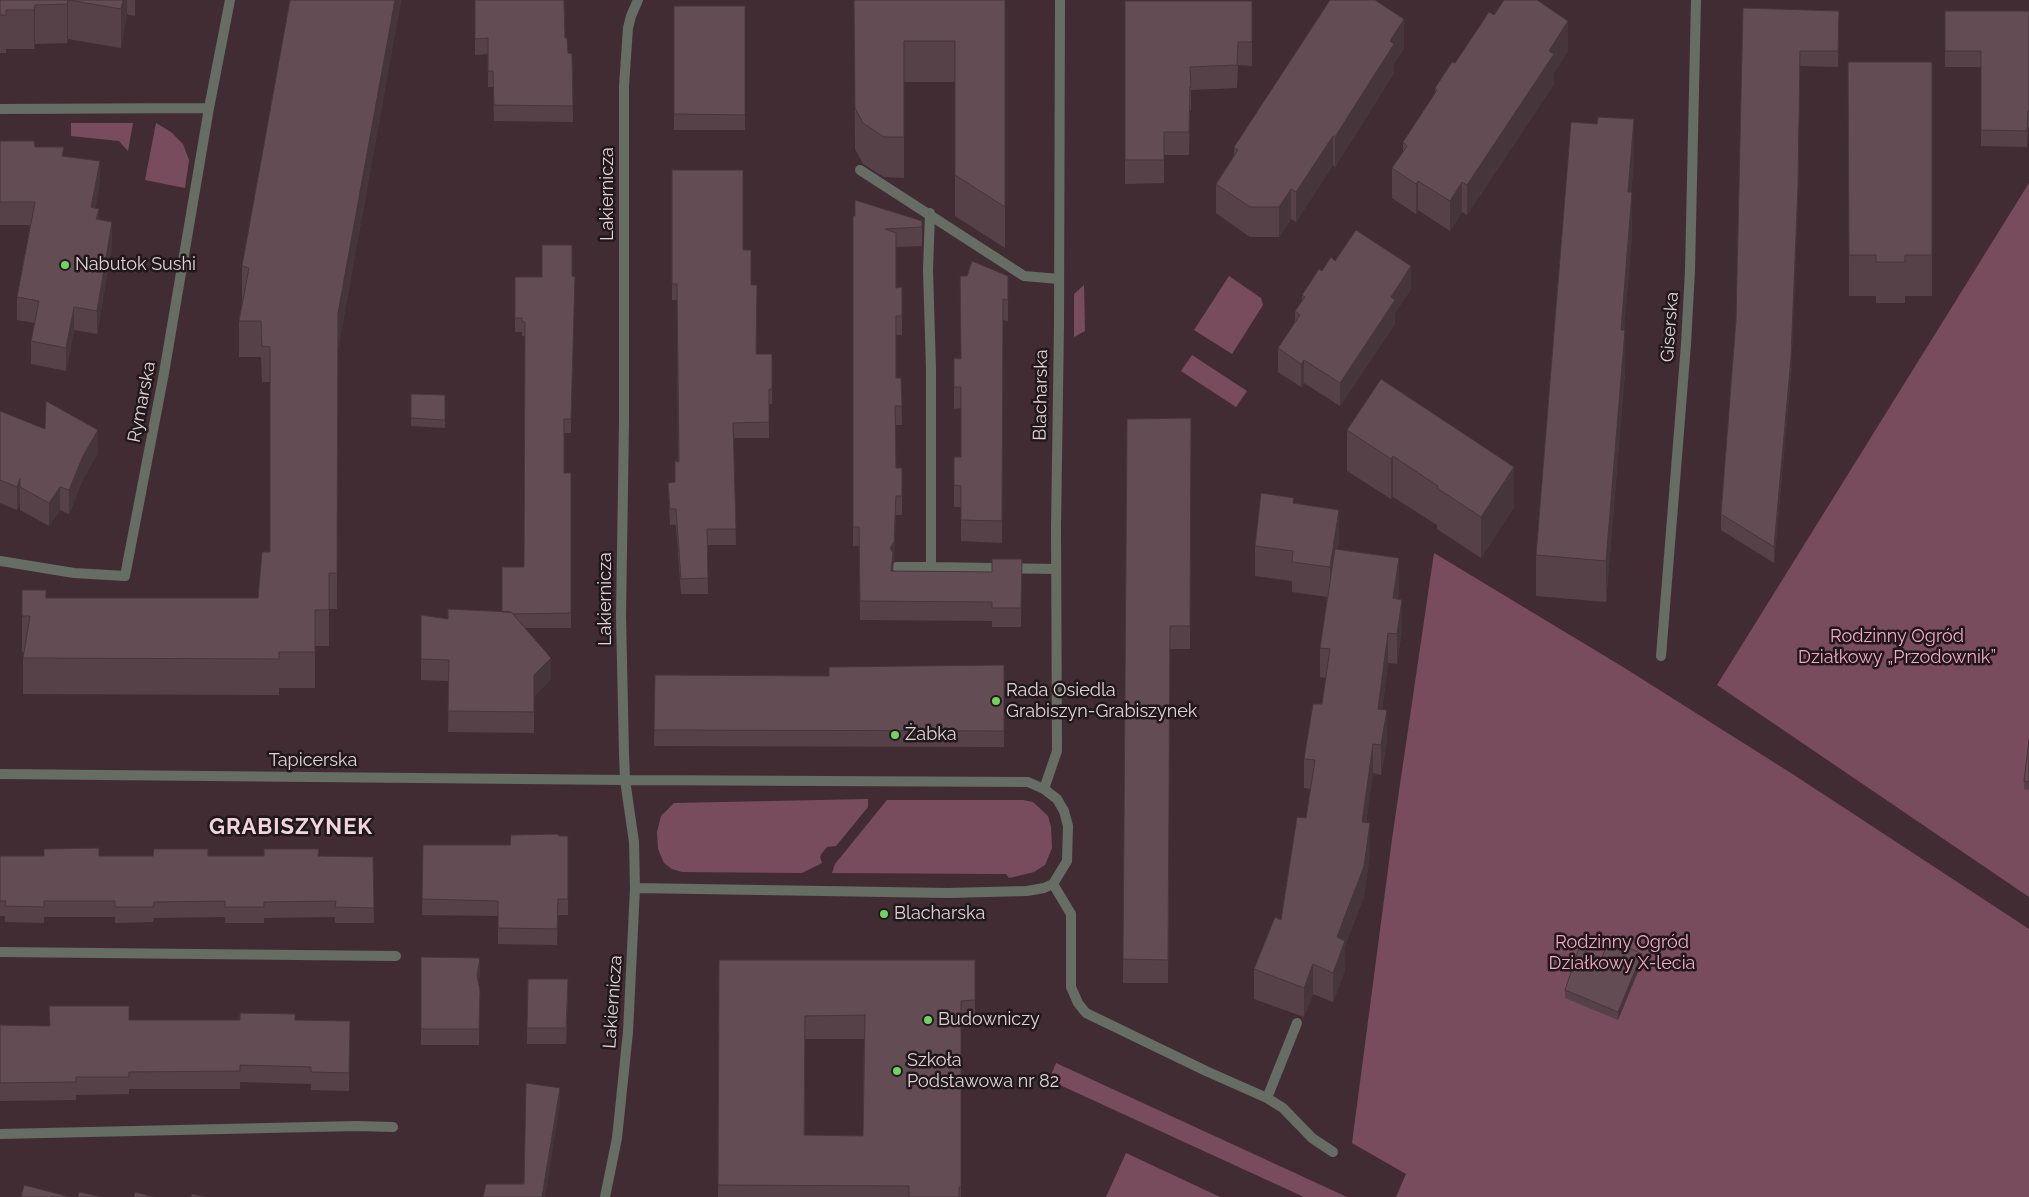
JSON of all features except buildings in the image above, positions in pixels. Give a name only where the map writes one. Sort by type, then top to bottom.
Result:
[{"type":"street","name":"Rymarska","points":[[0,561],[74,573],[125,576],[165,368],[209,108],[230,0]]},
{"type":"street","name":"Lakiernicza","points":[[605,1197],[617,1138],[628,1032],[635,888],[634,842],[625,780],[621,616],[624,422],[624,86],[628,28],[638,0]]},
{"type":"street","name":"Blacharska","points":[[1044,789],[1057,751],[1056,569],[1060,0]]},
{"type":"street","name":"Giserska","points":[[1661,656],[1686,344],[1690,270],[1696,0]]},
{"type":"street","points":[[0,109],[209,108]]},
{"type":"street","points":[[860,170],[930,213],[1024,276],[1059,279]]},
{"type":"street","points":[[930,213],[928,270],[931,369],[931,567]]},
{"type":"street","points":[[897,567],[1056,569]]},
{"type":"street","name":"Tapicerska","points":[[0,774],[625,780]]},
{"type":"street","points":[[625,780],[1028,782],[1044,789],[1057,798],[1064,811],[1068,826],[1068,861],[1053,884],[1044,888],[1027,891],[948,892],[635,888]]},
{"type":"street","points":[[1053,884],[1071,914],[1071,987],[1086,1013],[1267,1098],[1283,1108],[1312,1138],[1333,1152]]},
{"type":"street","points":[[0,952],[396,956]]},
{"type":"street","points":[[1267,1098],[1297,1023]]},
{"type":"street","points":[[0,1134],[393,1126]]},
{"type":"green space","points":[[71,123],[133,123],[128,151],[119,141],[71,136]]},
{"type":"green space","points":[[156,123],[171,132],[183,144],[189,160],[185,188],[145,180]]},
{"type":"green space","name":"Rodzinny Ogród Działkowy „Przodownik”","points":[[2029,183],[2029,897],[1717,685]]},
{"type":"green space","points":[[1229,276],[1261,298],[1263,305],[1232,354],[1194,330]]},
{"type":"green space","points":[[1084,285],[1085,331],[1074,337],[1074,294]]},
{"type":"green space","points":[[1192,355],[1247,391],[1236,407],[1181,371]]},
{"type":"green space","name":"Rodzinny Ogród Działkowy X-lecia","points":[[1434,553],[1623,667],[1794,775],[2029,929],[2029,1197],[1396,1197],[1406,1174],[1352,1143],[1392,839]]},
{"type":"green space","points":[[868,799],[868,807],[836,846],[827,847],[822,853],[820,857],[822,863],[802,873],[682,872],[672,869],[664,863],[658,849],[657,832],[661,816],[674,803]]},
{"type":"green space","points":[[887,800],[1023,800],[1033,802],[1048,816],[1051,827],[1052,848],[1045,865],[1034,872],[1009,878],[1006,874],[832,873],[835,864]]},
{"type":"green space","points":[[1056,1063],[1347,1197],[1304,1197],[1049,1080]]},
{"type":"green space","points":[[1126,1153],[1220,1197],[1106,1197]]},
{"type":"place","name":"Nabutok Sushi","points":[[65,265]]},
{"type":"place","name":"Rada Osiedla Grabiszyn-Grabiszynek","points":[[996,701]]},
{"type":"place","name":"Żabka","points":[[895,735]]},
{"type":"place","name":"Blacharska","points":[[884,914]]},
{"type":"place","name":"Budowniczy","points":[[928,1020]]},
{"type":"place","name":"Szkoła Podstawowa nr 82","points":[[897,1071]]},
{"type":"district","name":"GRABISZYNEK","points":[[291,827]]}]
